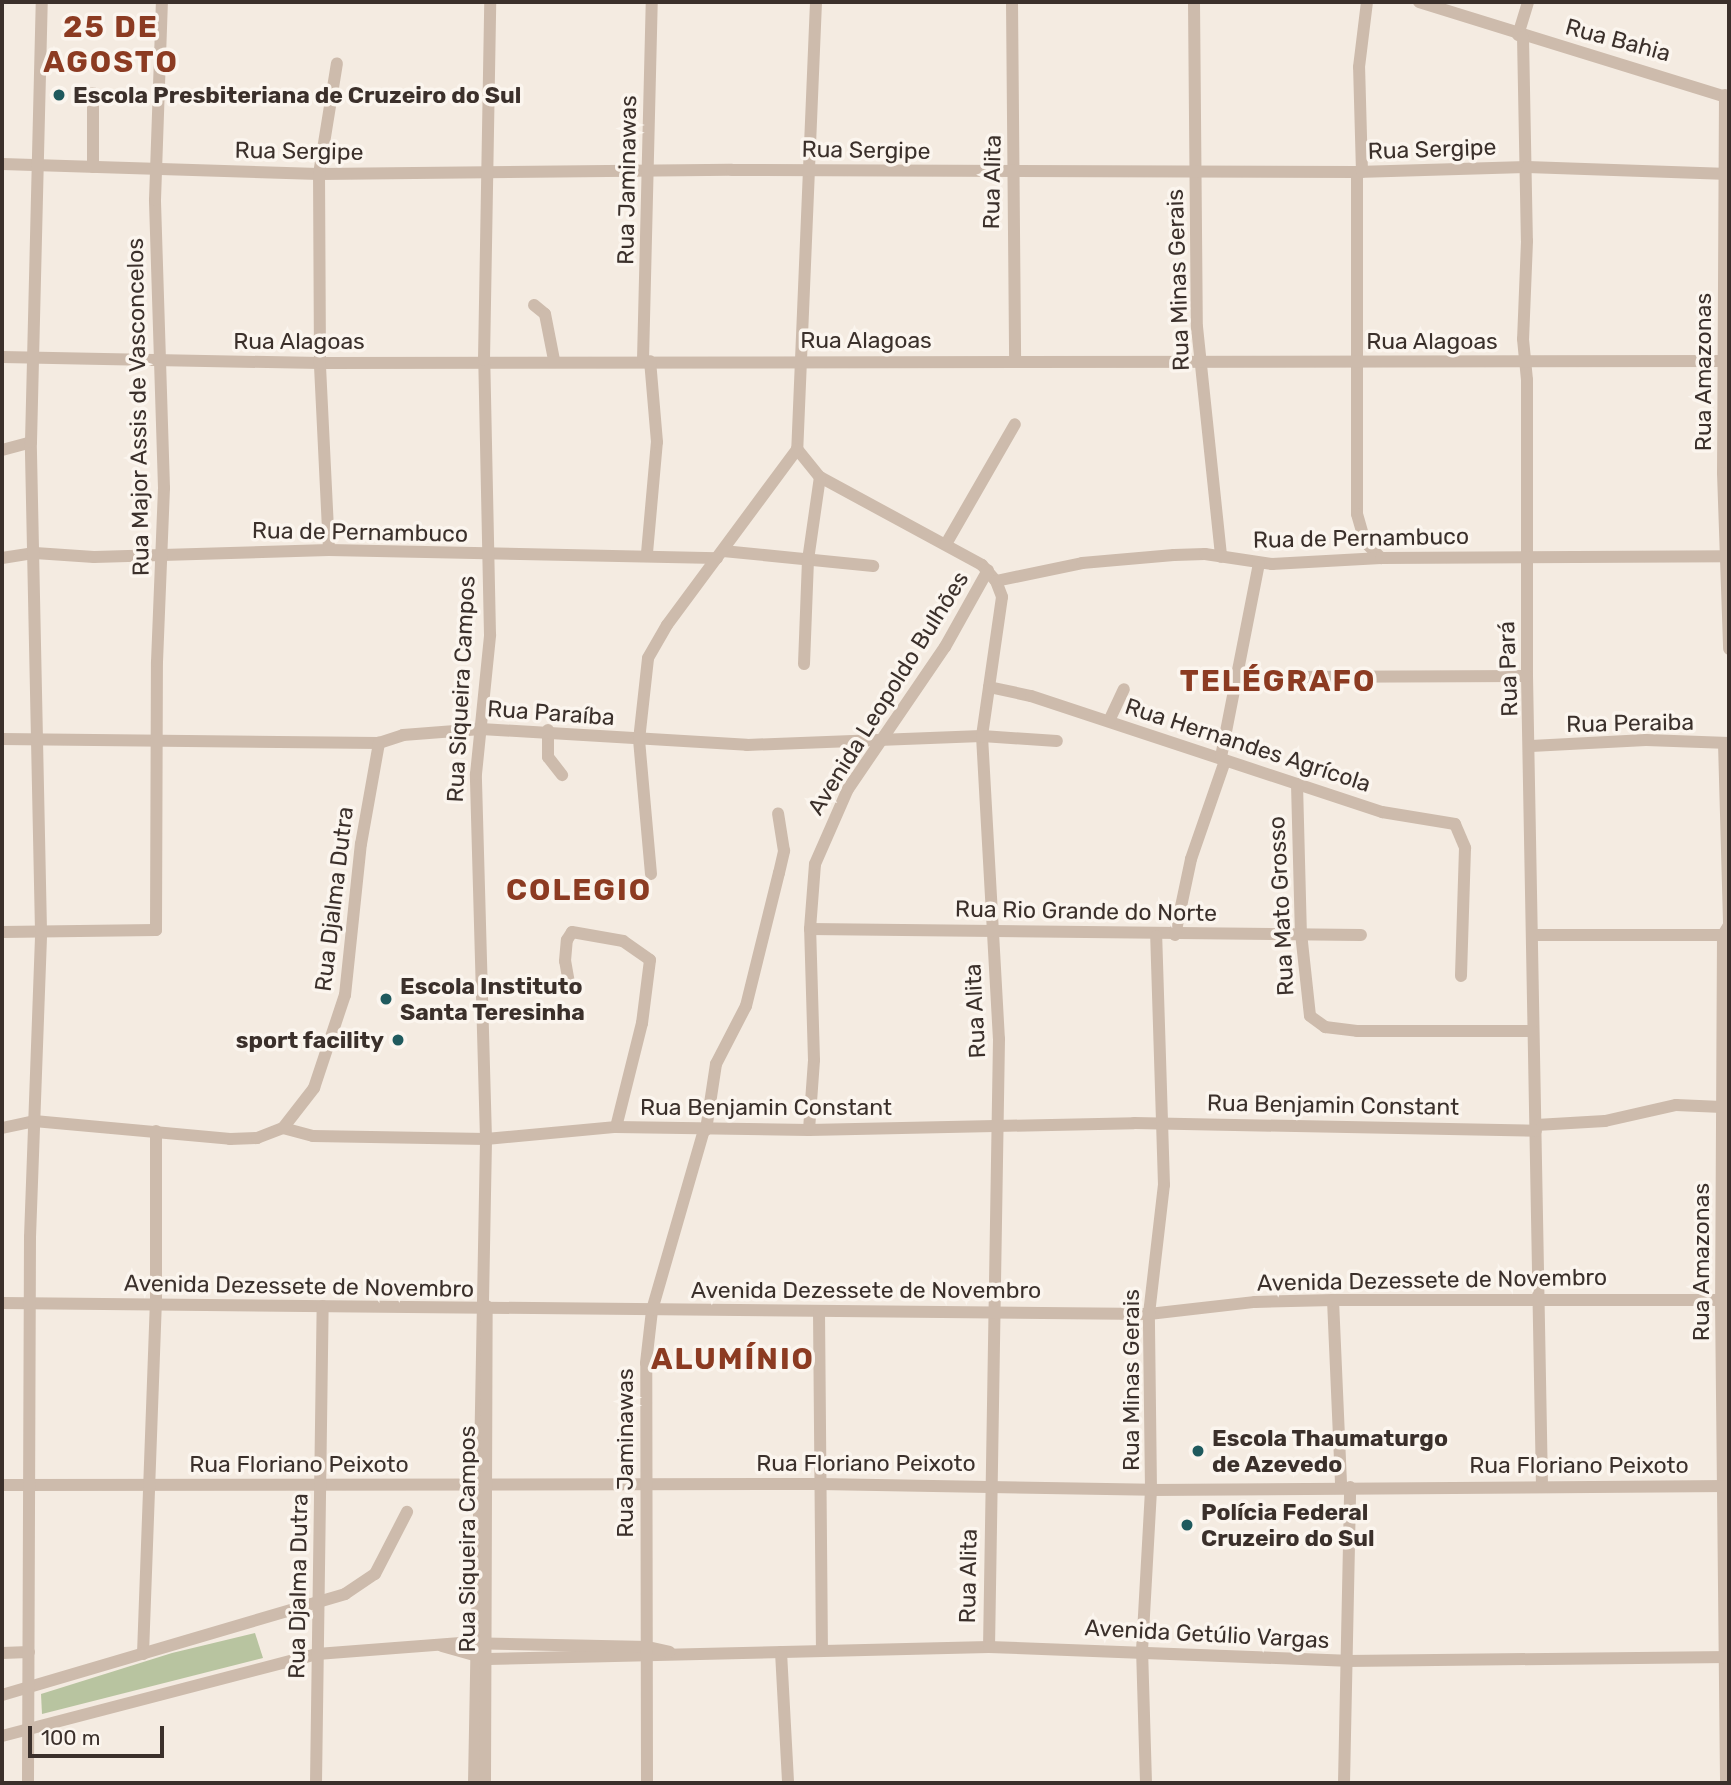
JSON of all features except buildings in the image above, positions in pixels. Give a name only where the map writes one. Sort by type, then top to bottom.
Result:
[{"type":"street","points":[[27,1783],[27,1485],[34,1121],[41,931],[31,442],[42,2]]},
{"type":"street","name":"Rua Siqueira Campos","points":[[485,1783],[482,1486],[486,1139],[475,863],[481,729],[490,635],[484,360],[490,171],[490,2]]},
{"type":"street","name":"Rua Jaminawas","points":[[647,553],[657,442],[647,361],[652,2]]},
{"type":"street","points":[[651,874],[639,740],[645,672],[652,647],[797,449],[803,361],[816,2]]},
{"type":"street","name":"Rua Alita","points":[[1012,2],[1016,362]]},
{"type":"street","name":"Rua Minas Gerais","points":[[1195,2],[1195,173],[1200,363],[1221,556]]},
{"type":"street","points":[[1367,2],[1359,67],[1360,362],[1357,514],[1366,542],[1381,558]]},
{"type":"street","name":"Rua Bahia","points":[[1419,2],[1520,36],[1727,96]]},
{"type":"street","name":"Rua Pará","points":[[1528,2],[1520,36],[1527,167],[1527,676],[1535,934],[1533,1031],[1542,1486]]},
{"type":"street","name":"Rua Major Assis de Vasconcelos","points":[[41,931],[156,930],[163,555],[157,169],[159,4]]},
{"type":"street","points":[[329,550],[320,363],[319,174],[337,63]]},
{"type":"street","points":[[93,93],[93,167]]},
{"type":"street","name":"Rua Amazonas","points":[[1727,96],[1729,649]]},
{"type":"street","name":"Rua Sergipe","points":[[2,164],[319,174],[811,170],[1195,173],[1527,167],[1727,174]]},
{"type":"street","points":[[534,304],[545,314],[554,360]]},
{"type":"street","name":"Rua Alagoas","points":[[2,357],[320,363],[484,360],[1200,363],[1727,361]]},
{"type":"street","points":[[946,544],[1015,424]]},
{"type":"street","points":[[2,450],[31,442]]},
{"type":"street","points":[[797,449],[820,477],[946,544],[992,575]]},
{"type":"street","points":[[804,664],[808,560],[820,477]]},
{"type":"street","name":"Rua de Pernambuco","points":[[2,558],[35,553],[163,555],[329,550],[488,555],[720,554],[873,566]]},
{"type":"street","name":"Rua de Pernambuco","points":[[992,575],[1128,557],[1221,556],[1259,564],[1381,558],[1728,556]]},
{"type":"street","points":[[1175,935],[1191,859],[1223,759],[1235,677],[1259,564]]},
{"type":"street","name":"Rua Alita","points":[[989,1647],[990,1485],[999,1127],[982,736],[1001,616],[992,575]]},
{"type":"street","name":"Avenida Leopoldo Bulhões","points":[[809,1130],[814,1060],[810,929],[815,863],[829,826],[882,740],[992,575]]},
{"type":"street","points":[[1235,677],[1527,676]]},
{"type":"street","name":"Rua Hernandes Agrícola","points":[[989,687],[1109,721],[1382,812],[1446,819],[1462,834],[1465,862],[1461,976]]},
{"type":"street","points":[[1109,721],[1124,689]]},
{"type":"street","name":"Rua Paraíba","points":[[2,738],[379,743],[403,735],[481,729],[548,730],[639,740],[747,745],[982,736],[1057,741]]},
{"type":"street","points":[[548,730],[548,757],[562,775]]},
{"type":"street","name":"Rua Peraiba","points":[[1531,746],[1646,740],[1727,743]]},
{"type":"street","name":"Rua Djalma Dutra","points":[[283,1128],[314,1088],[345,995],[361,844],[379,743]]},
{"type":"street","name":"Rua Amazonas","points":[[1726,1783],[1726,1122],[1722,1107],[1727,928],[1727,743]]},
{"type":"street","name":"Rua Mato Grosso","points":[[1297,784],[1301,933],[1306,1002],[1317,1023],[1357,1031],[1533,1031]]},
{"type":"street","name":"Rua Jaminawas","points":[[647,1783],[646,1363],[652,1310],[705,1130],[716,1064],[746,1006],[784,851],[778,813]]},
{"type":"street","points":[[1535,934],[1727,928]]},
{"type":"street","name":"Rua Rio Grande do Norte","points":[[810,929],[991,929],[1156,936],[1301,933],[1361,935]]},
{"type":"street","points":[[2,932],[41,931]]},
{"type":"street","points":[[569,984],[567,940],[572,932],[623,941],[650,960],[642,1023],[616,1127]]},
{"type":"street","name":"Rua Minas Gerais","points":[[1146,1783],[1143,1650],[1152,1490],[1149,1314],[1164,1185],[1156,936]]},
{"type":"street","name":"Rua Benjamin Constant","points":[[283,1128],[313,1136],[486,1139],[616,1127],[809,1130],[1161,1123],[1536,1128],[1605,1121],[1667,1106],[1722,1107]]},
{"type":"street","points":[[2,1128],[34,1121],[230,1139],[257,1138],[283,1128]]},
{"type":"street","points":[[144,1654],[152,1485],[156,1131]]},
{"type":"street","points":[[1333,1300],[1346,1487],[1344,1783]]},
{"type":"street","name":"Avenida Dezessete de Novembro","points":[[2,1303],[485,1310],[1149,1314],[1255,1302],[1333,1300],[1725,1300]]},
{"type":"street","name":"Rua Djalma Dutra","points":[[316,1783],[323,1307]]},
{"type":"street","points":[[819,1312],[822,1651]]},
{"type":"street","name":"Rua Floriano Peixoto","points":[[2,1485],[821,1484],[1152,1490],[1726,1486]]},
{"type":"street","points":[[2,1695],[318,1605],[375,1574],[407,1512]]},
{"type":"street","name":"Avenida Getúlio Vargas","points":[[2,1736],[29,1727],[144,1702],[317,1654],[482,1644],[567,1652]]},
{"type":"street","name":"Avenida Getúlio Vargas","points":[[442,1646],[483,1658],[567,1652],[683,1655],[989,1647],[1143,1650],[1346,1661],[1726,1657]]},
{"type":"street","points":[[2,1653],[29,1652]]},
{"type":"street","points":[[781,1652],[788,1783]]},
{"type":"street","name":"Rua Siqueira Campos","points":[[474,1783],[483,1658]]},
{"type":"green space","points":[[255,1633],[263,1658],[42,1714],[41,1694],[172,1653]]},
{"type":"place","name":"Escola Presbiteriana de Cruzeiro do Sul","points":[[59,95]]},
{"type":"place","name":"Escola Instituto Santa Teresinha","points":[[386,999]]},
{"type":"place","name":"sport facility","points":[[398,1040]]},
{"type":"place","name":"Escola Thaumaturgo de Azevedo","points":[[1198,1451]]},
{"type":"place","name":"Polícia Federal Cruzeiro do Sul","points":[[1187,1525]]},
{"type":"district","name":"25 DE AGOSTO","points":[[111,44]]},
{"type":"district","name":"TELÉGRAFO","points":[[1278,681]]},
{"type":"district","name":"COLEGIO","points":[[579,890]]},
{"type":"district","name":"ALUMÍNIO","points":[[733,1359]]}]
